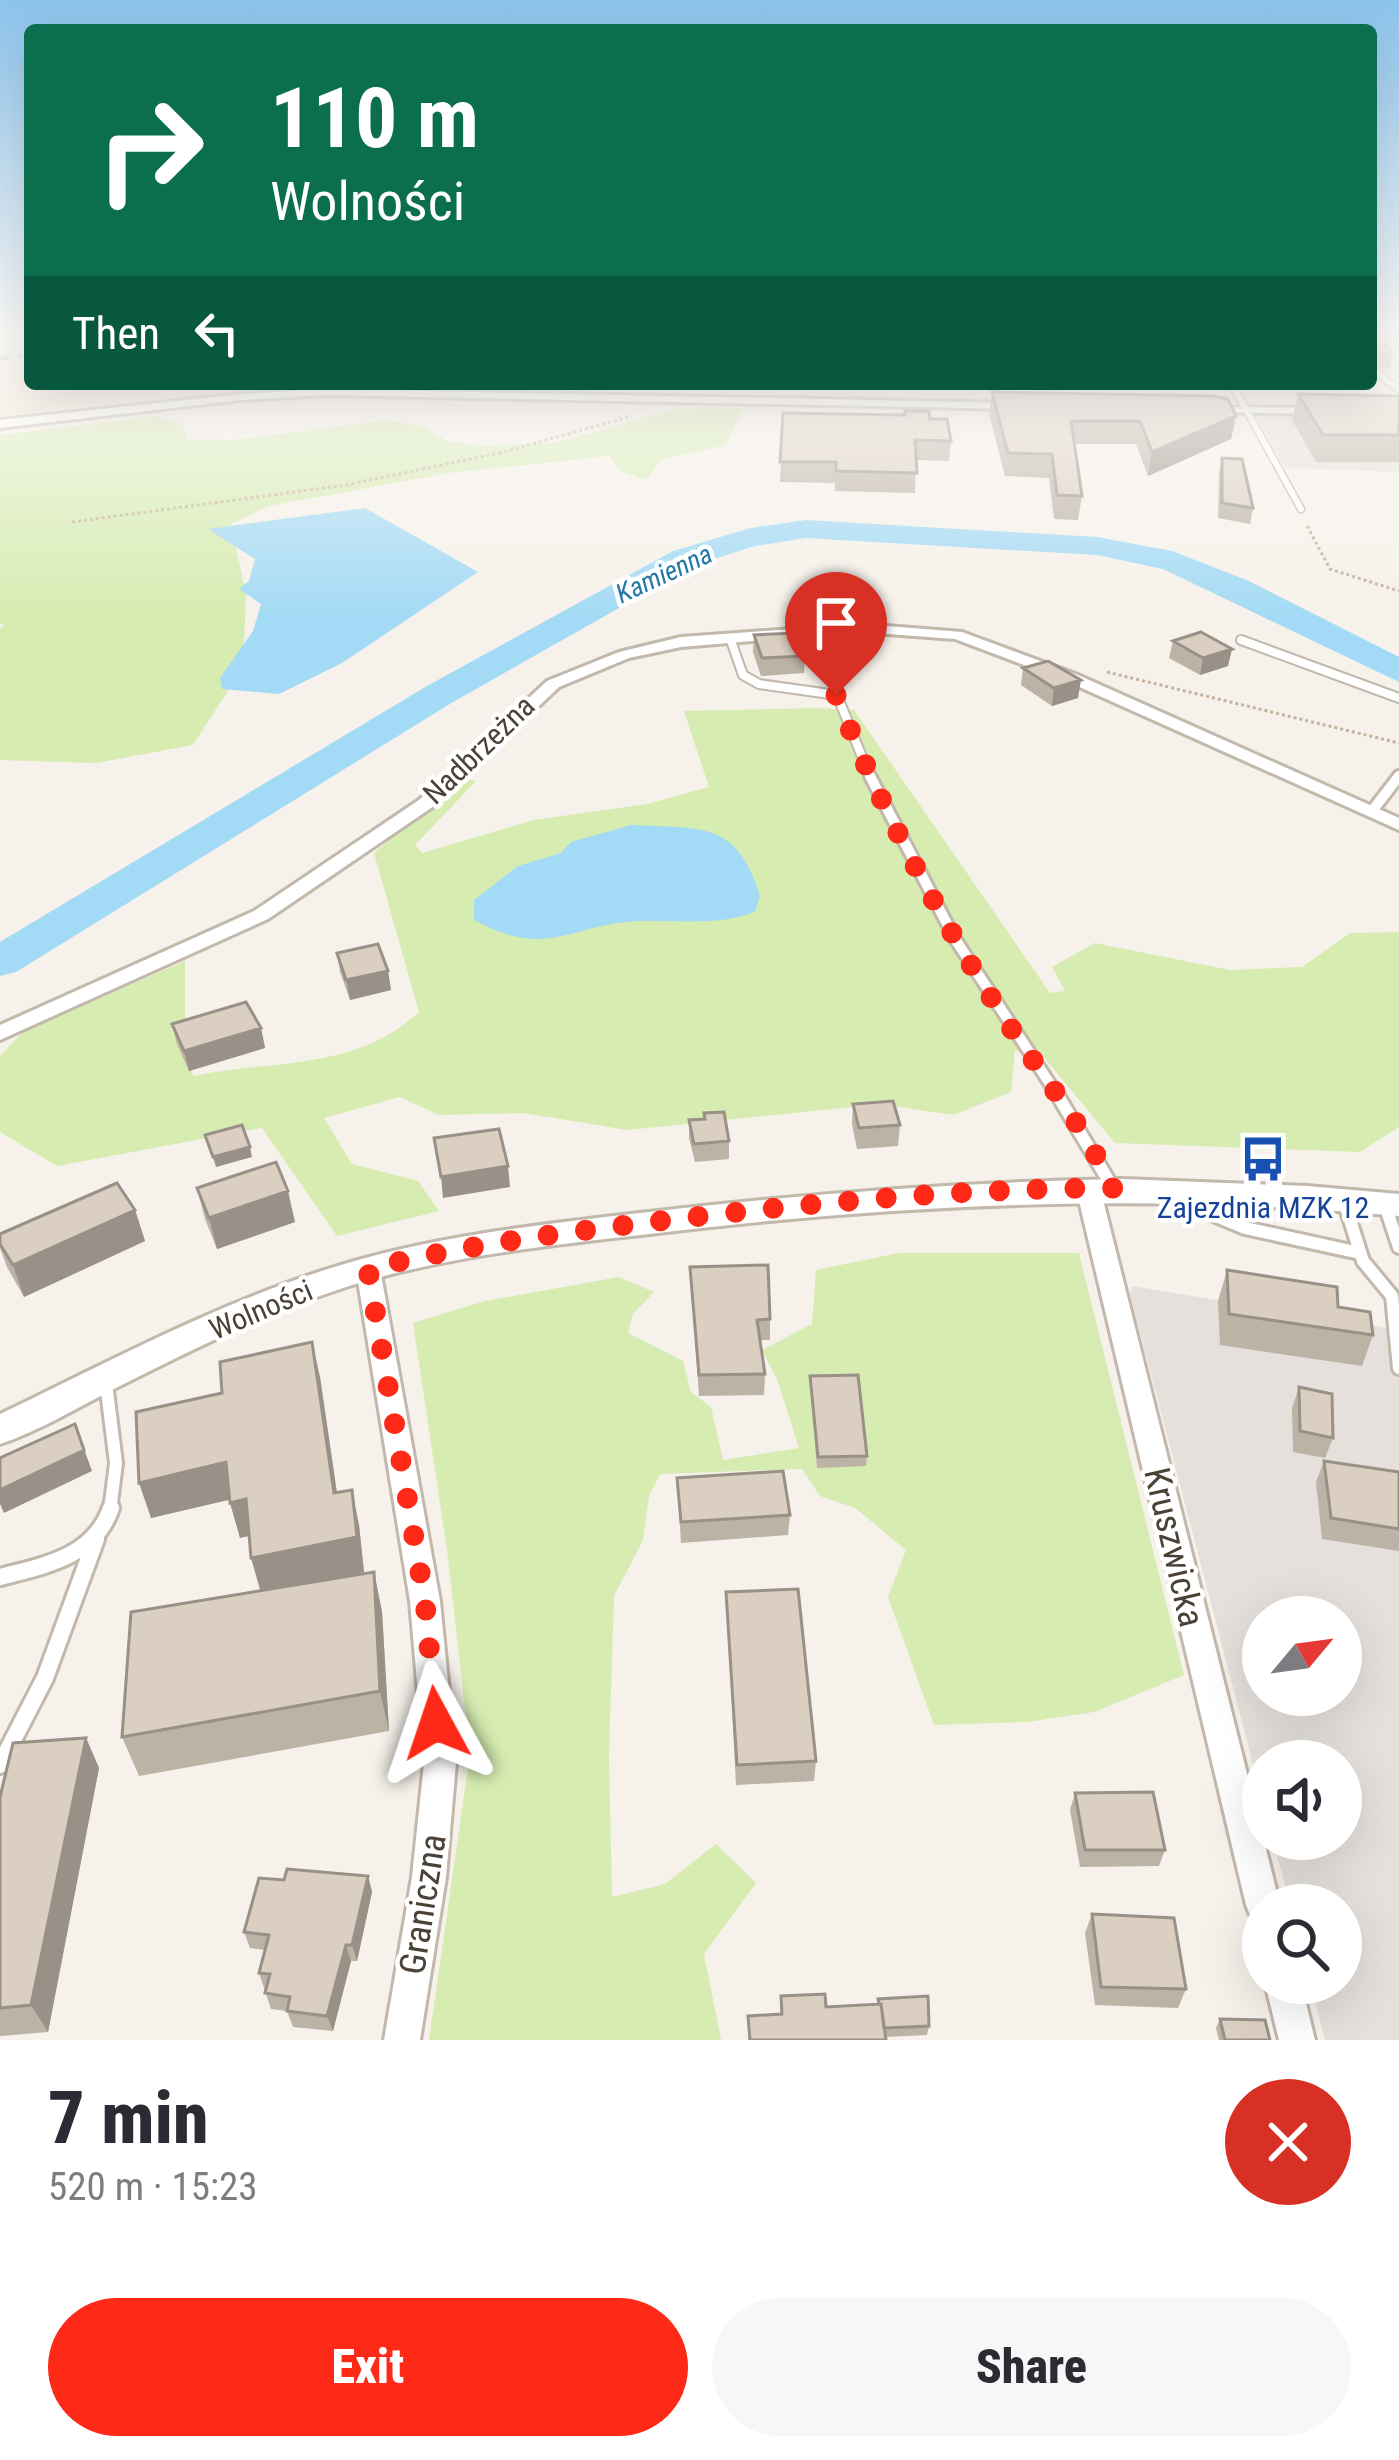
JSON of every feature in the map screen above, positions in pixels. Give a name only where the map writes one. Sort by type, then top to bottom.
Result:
[{"type":"street","name":"Nadbrzeżna","points":[[0,1033],[79,994],[220,937],[295,895],[425,804],[553,684],[641,650],[861,628],[957,635],[1072,678],[1399,825]]},
{"type":"street","name":"Wolności","points":[[0,1430],[286,1297],[368,1269],[514,1239],[910,1194],[1155,1187],[1392,1204]]},
{"type":"street","name":"Kruszwicka","points":[[1100,1188],[1258,1884]]},
{"type":"street","name":"Graniczna","points":[[368,1269],[425,1601],[440,1763],[429,1877],[402,2040]]},
{"type":"street","points":[[1288,2004],[1297,2040]]},
{"type":"lane","points":[[1258,430],[1301,509]]},
{"type":"lane","points":[[730,638],[743,675],[759,684],[836,695],[923,885],[1002,1015],[1096,1152],[1100,1188]]},
{"type":"lane","points":[[1241,640],[1399,698]]},
{"type":"lane","points":[[1372,811],[1399,776]]},
{"type":"lane","points":[[1155,1187],[1211,1220],[1250,1234],[1291,1237],[1360,1252]]},
{"type":"lane","points":[[1343,1198],[1360,1252],[1396,1298],[1399,1368]]},
{"type":"lane","points":[[1392,1204],[1399,1247]]},
{"type":"lane","points":[[0,1765],[45,1678],[114,1498],[117,1420],[105,1380]]},
{"type":"lane","points":[[0,1577],[61,1558],[96,1539]]},
{"type":"path","points":[[72,522],[346,484],[504,452],[579,430]]},
{"type":"path","points":[[1301,509],[1317,552],[1330,569],[1399,591]]},
{"type":"path","points":[[1102,670],[1399,743]]},
{"type":"shaded area","points":[[1264,430],[1399,430],[1399,472],[1285,468]]},
{"type":"shaded area","points":[[1132,1286],[1399,1330],[1399,2040],[1325,2040],[1316,2004],[1362,2004],[1362,1884],[1285,1884],[1278,1860],[1362,1860],[1362,1740],[1247,1740],[1130,1294]]},
{"type":"green space","points":[[39,430],[184,430],[188,439],[235,440],[309,430],[429,430],[447,441],[482,446],[555,443],[601,430],[733,430],[726,445],[661,460],[646,480],[620,471],[610,456],[449,473],[269,506],[231,524],[246,595],[243,667],[193,745],[96,763],[0,760],[0,629],[5,625],[0,624],[0,435]]},
{"type":"green space","points":[[854,710],[1050,993],[1065,991],[1052,967],[1095,943],[1230,970],[1302,967],[1350,933],[1399,932],[1399,1127],[1360,1152],[1115,1143],[1042,1055],[1015,1050],[1011,1092],[953,1115],[880,1104],[627,1130],[524,1113],[439,1115],[400,1097],[324,1118],[352,1164],[418,1181],[439,1211],[337,1236],[262,1128],[57,1166],[0,1132],[0,1056],[24,1031],[185,961],[185,1030],[193,1076],[340,1054],[368,1045],[419,1012],[374,853],[461,779],[476,781],[415,845],[422,853],[534,820],[647,804],[709,787],[684,711]]},
{"type":"green space","points":[[899,1253],[1079,1253],[1184,1675],[1094,1712],[1027,1722],[934,1725],[888,1597],[906,1550],[855,1508],[820,1496],[802,1469],[660,1474],[649,1496],[643,1540],[614,1596],[609,1755],[612,1897],[665,1884],[716,1844],[756,1883],[704,1954],[721,2040],[429,2040],[470,1754],[447,1550],[413,1323],[485,1301],[619,1277],[654,1292],[633,1314],[628,1333],[683,1361],[691,1392],[711,1407],[723,1460],[799,1448],[777,1379],[762,1350],[812,1324],[816,1270]]},
{"type":"water","points":[[365,508],[478,572],[342,663],[279,694],[222,689],[220,678],[253,631],[261,604],[239,589],[249,581],[255,559],[208,529]]},
{"type":"water","points":[[631,825],[697,829],[728,841],[751,871],[760,896],[755,912],[714,921],[620,923],[543,939],[501,932],[474,920],[474,900],[518,866],[561,853],[571,842]]},
{"type":"building","points":[[782,430],[949,430],[951,441],[915,440],[917,473],[836,471],[836,462],[780,462]]},
{"type":"building","points":[[1002,430],[1072,430],[1082,496],[1057,495],[1052,454],[1008,453]]},
{"type":"building","points":[[1144,430],[1203,430],[1152,452]]},
{"type":"building","points":[[1320,430],[1399,430],[1399,435],[1323,435]]},
{"type":"building","points":[[1222,458],[1242,459],[1253,508],[1222,503]]},
{"type":"building","points":[[1201,632],[1232,649],[1203,658],[1173,641]]},
{"type":"building","points":[[796,633],[805,656],[762,658],[754,635]]},
{"type":"building","points":[[1048,661],[1081,680],[1054,688],[1023,668]]},
{"type":"building","points":[[378,944],[388,971],[346,980],[337,953]]},
{"type":"building","points":[[246,1002],[261,1028],[184,1051],[172,1024]]},
{"type":"building","points":[[893,1101],[900,1125],[859,1128],[853,1104]]},
{"type":"building","points":[[724,1112],[729,1141],[694,1144],[689,1120]]},
{"type":"building","points":[[242,1125],[250,1147],[213,1157],[205,1135]]},
{"type":"building","points":[[499,1129],[508,1166],[441,1177],[434,1138]]},
{"type":"building","points":[[276,1162],[288,1191],[209,1218],[197,1188]]},
{"type":"building","points":[[117,1183],[135,1210],[13,1265],[0,1244],[0,1234]]},
{"type":"building","points":[[768,1265],[770,1319],[757,1320],[765,1374],[699,1375],[690,1267]]},
{"type":"building","points":[[1227,1270],[1337,1287],[1338,1307],[1370,1312],[1373,1335],[1229,1314]]},
{"type":"building","points":[[312,1342],[334,1493],[352,1490],[357,1537],[251,1558],[246,1499],[230,1503],[226,1462],[139,1483],[136,1412],[222,1393],[220,1362]]},
{"type":"building","points":[[858,1375],[867,1456],[818,1457],[810,1376]]},
{"type":"building","points":[[1299,1387],[1332,1394],[1333,1438],[1300,1431]]},
{"type":"building","points":[[75,1424],[84,1450],[0,1490],[0,1458]]},
{"type":"building","points":[[1324,1461],[1399,1472],[1399,1529],[1331,1518]]},
{"type":"building","points":[[783,1471],[790,1515],[681,1522],[677,1478]]},
{"type":"building","points":[[374,1572],[380,1691],[122,1737],[131,1612]]},
{"type":"building","points":[[798,1589],[816,1761],[737,1765],[726,1592]]},
{"type":"building","points":[[86,1738],[31,2005],[0,2008],[0,1797],[13,1743]]},
{"type":"building","points":[[1153,1792],[1165,1850],[1085,1850],[1075,1793]]},
{"type":"building","points":[[287,1869],[368,1876],[352,1945],[346,1945],[327,2016],[287,2011],[290,1997],[265,1993],[270,1974],[259,1973],[269,1935],[244,1932],[259,1878],[284,1880]]},
{"type":"building","points":[[1092,1914],[1174,1918],[1186,1989],[1101,1987]]},
{"type":"building","points":[[825,1994],[826,2007],[881,2004],[886,2040],[750,2040],[748,2016],[782,2014],[781,1996]]},
{"type":"building","points":[[928,1996],[929,2026],[884,2028],[878,1999]]},
{"type":"building","points":[[1220,2019],[1265,2020],[1270,2040],[1225,2040]]},
{"type":"waterway","name":"Kamienna","points":[[0,962],[440,694],[684,558],[751,537],[806,529],[1097,546],[1172,561],[1237,588],[1399,671]]},
{"type":"place","name":"Zajezdnia MZK 12","points":[[1263,1159]]},
{"type":"route","points":[[436,1723],[425,1601],[368,1269],[514,1239],[729,1213],[910,1194],[1113,1188],[1096,1152],[1002,1015],[923,885],[836,695]]}]
